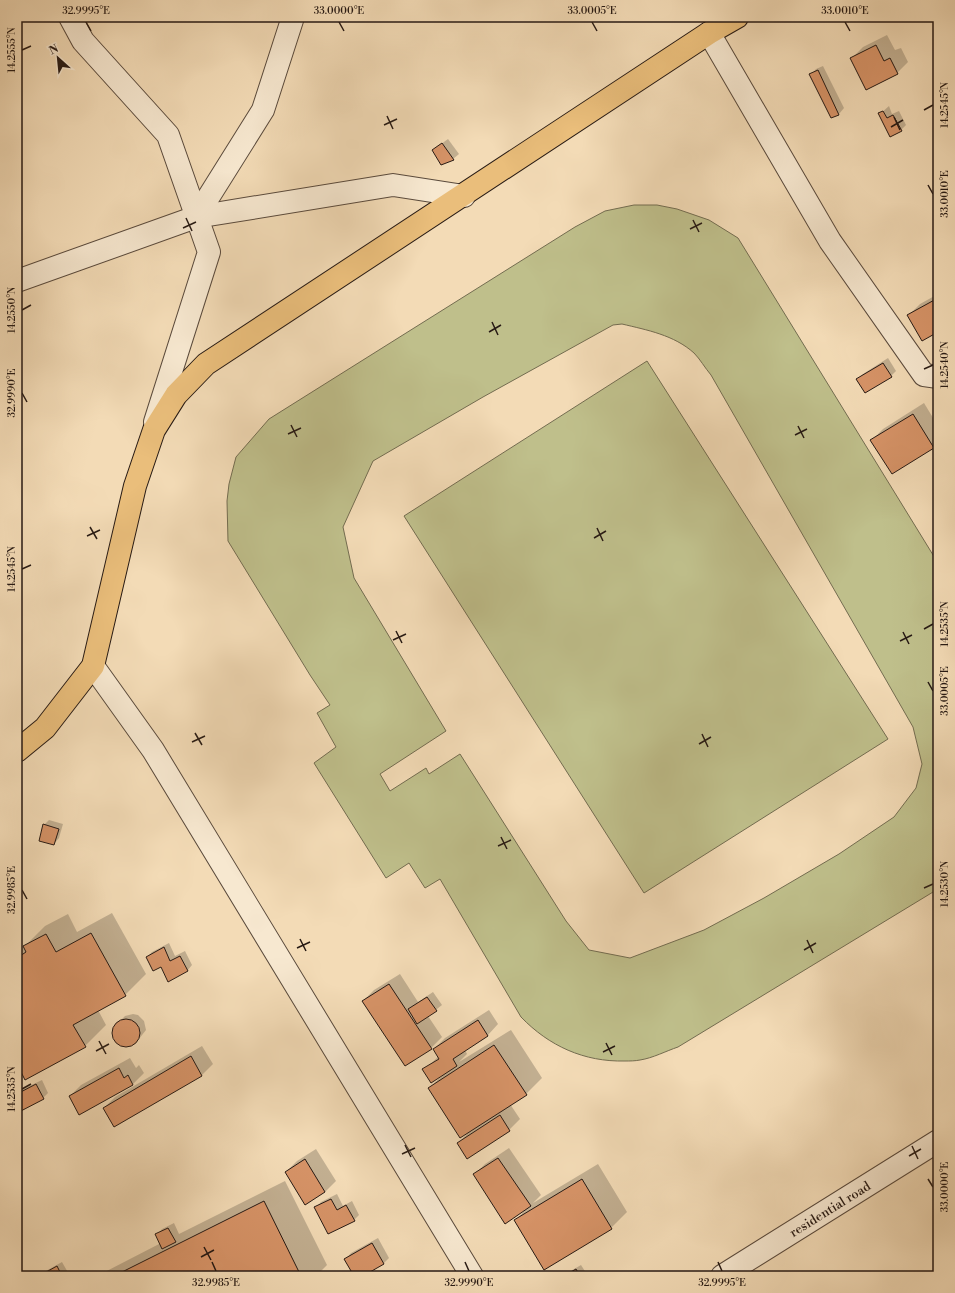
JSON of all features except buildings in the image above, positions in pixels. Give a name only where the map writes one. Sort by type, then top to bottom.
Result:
[{"type":"main road","points":[[17,751],[45,728],[93,666],[135,486],[154,430],[176,396],[206,364],[464,196],[710,33],[737,17]]},
{"type":"street","points":[[70,17],[83,41],[168,135],[209,252],[135,486]]},
{"type":"street","points":[[196,217],[263,110],[293,17]]},
{"type":"street","points":[[710,33],[830,241],[924,375],[938,377]]},
{"type":"street","points":[[17,281],[196,217],[393,185],[464,196]]},
{"type":"street","points":[[93,666],[153,750],[472,1276]]},
{"type":"street","name":"residential road","points":[[722,1276],[938,1141]]},
{"type":"green space","points":[[634,205],[657,205],[677,209],[709,220],[738,238],[938,563],[938,889],[678,1047],[650,1058],[631,1061],[595,1059],[568,1050],[543,1036],[521,1017],[440,879],[425,888],[409,863],[386,878],[314,763],[336,747],[317,713],[330,705],[228,541],[227,501],[229,484],[236,457],[269,419],[575,227],[605,211]],"holes":[[[622,324],[660,334],[678,342],[694,353],[711,375],[913,727],[922,764],[916,788],[894,817],[839,854],[764,898],[704,930],[630,958],[589,950],[566,921],[460,754],[429,774],[426,768],[390,791],[380,774],[446,731],[354,578],[343,527],[373,461],[483,397],[613,325]]]},
{"type":"green space","points":[[647,361],[888,739],[644,893],[404,516]]}]
